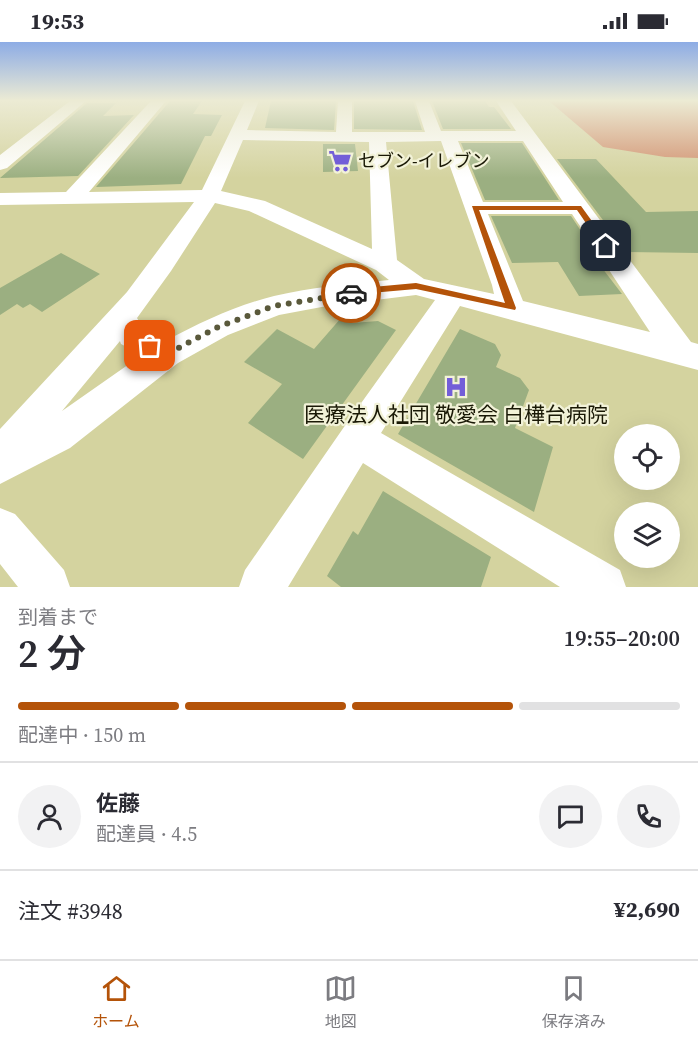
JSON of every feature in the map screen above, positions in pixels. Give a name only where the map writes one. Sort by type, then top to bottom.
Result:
[{"type":"street","points":[[0,164],[47,126]]},
{"type":"street","points":[[71,199],[136,126]]},
{"type":"street","points":[[0,456],[123,318],[195,220],[209,196],[241,126]]},
{"type":"street","points":[[344,126],[344,136]]},
{"type":"street","points":[[436,126],[475,208],[511,308]]},
{"type":"street","points":[[520,126],[690,355]]},
{"type":"street","points":[[237,135],[527,136]]},
{"type":"street","points":[[377,137],[386,264]]},
{"type":"street","points":[[0,141],[26,143]]},
{"type":"street","points":[[2,200],[209,196],[234,199],[257,206],[386,264],[416,286]]},
{"type":"street","points":[[475,208],[579,208]]},
{"type":"street","points":[[0,465],[57,436],[167,354],[218,327],[274,306],[363,291],[416,286],[511,308],[690,355]]},
{"type":"street","points":[[262,587],[454,294]]},
{"type":"street","points":[[123,318],[132,336],[167,354]]},
{"type":"street","points":[[357,439],[603,587]]},
{"type":"street","points":[[0,529],[47,587]]},
{"type":"shaded area","points":[[579,126],[698,126],[698,158],[665,157],[603,147]]},
{"type":"building","points":[[60,126],[124,126],[78,176],[0,178]]},
{"type":"building","points":[[148,126],[216,126],[211,136],[205,136],[181,184],[96,187]]},
{"type":"building","points":[[265,126],[334,126],[334,130]]},
{"type":"building","points":[[354,126],[421,126],[422,130],[354,129]]},
{"type":"building","points":[[442,126],[509,126],[511,129],[443,129]]},
{"type":"building","points":[[461,143],[522,143],[559,200],[485,200]]},
{"type":"building","name":"セブン-イレブン","points":[[323,144],[355,144],[358,171],[323,172]]},
{"type":"building","points":[[557,159],[596,159],[646,212],[698,211],[698,253],[627,252]]},
{"type":"building","points":[[491,216],[571,216],[595,252],[592,252],[599,264],[622,294],[579,296],[558,262],[512,263]]},
{"type":"building","points":[[61,253],[100,274],[42,312],[30,304],[23,308],[17,304],[0,315],[0,288]]},
{"type":"building","points":[[341,318],[352,323],[378,321],[396,330],[303,459],[248,423],[282,384],[244,362],[277,329],[314,349]]},
{"type":"building","points":[[460,329],[495,344],[501,355],[496,367],[520,378],[529,390],[515,428],[553,447],[534,512],[398,434]]},
{"type":"building","points":[[383,491],[491,557],[481,587],[341,587],[327,576],[353,531],[358,535]]},
{"type":"way so far","points":[[150,346],[167,354],[218,327],[274,306],[351,293]]},
{"type":"place","name":"セブン-イレブン","points":[[340,161]]},
{"type":"place","name":"医療法人社団 敬愛会 白樺台病院","points":[[456,387]]},
{"type":"route","points":[[351,293],[416,286],[511,308],[505,285],[475,208],[579,208],[606,246]]}]
